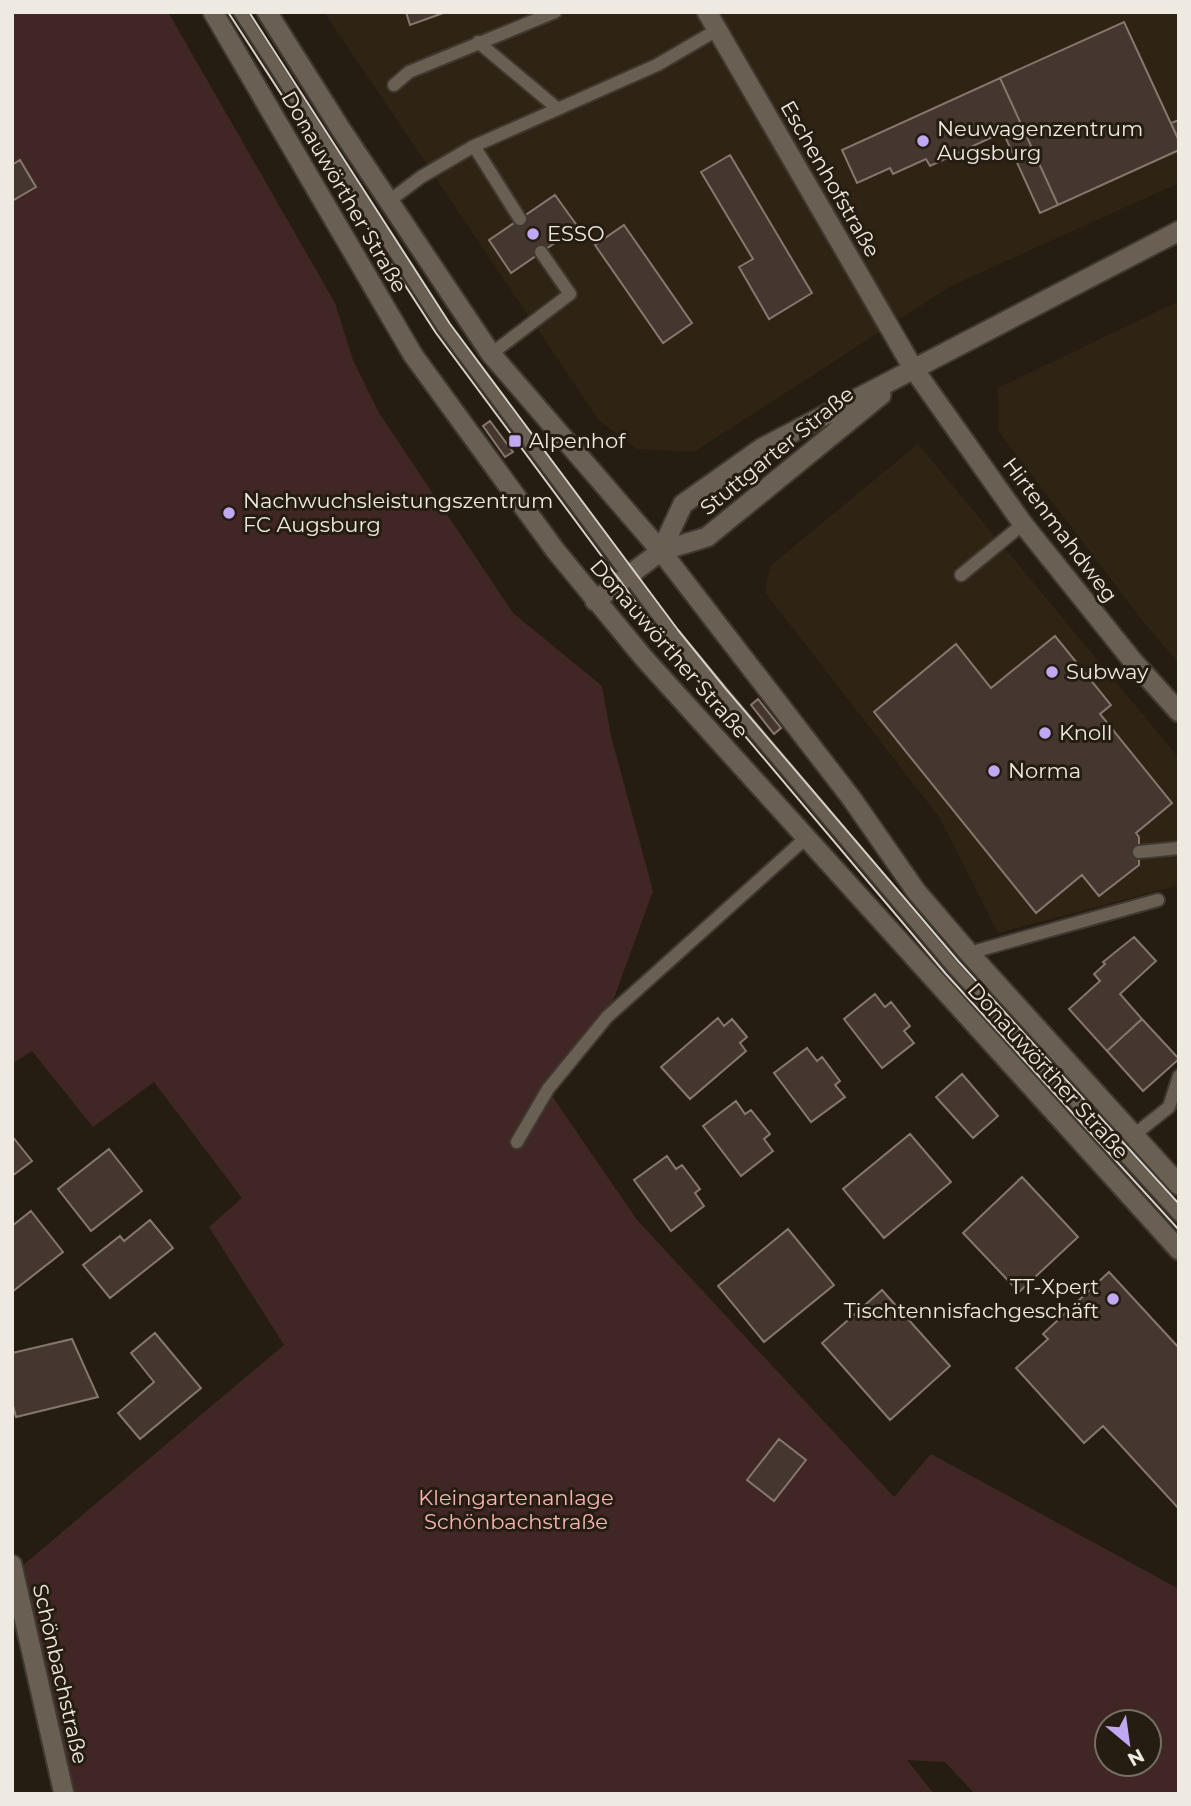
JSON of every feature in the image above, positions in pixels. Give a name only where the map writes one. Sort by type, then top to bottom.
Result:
[{"type":"main road","name":"Donauwörther Straße","points":[[213,12],[413,355],[555,550],[643,657],[1179,1250]]},
{"type":"main road","name":"Donauwörther Straße","points":[[267,12],[491,354],[661,551],[852,799],[916,891],[1179,1185]]},
{"type":"main road","name":"Eschenhofstraße","points":[[707,12],[913,368]]},
{"type":"main road","name":"Stuttgarter Straße","points":[[661,551],[683,504],[762,449],[1179,231]]},
{"type":"main road","name":"Stuttgarter Straße","points":[[595,601],[661,551],[707,537],[913,368]]},
{"type":"main road","name":"Hirtenmahdweg","points":[[913,368],[1023,524],[1132,660],[1179,712]]},
{"type":"main road","name":"Schönbachstraße","points":[[12,1565],[64,1794]]},
{"type":"lane","points":[[240,12],[444,328],[627,576],[720,693],[953,967],[1179,1215]]},
{"type":"lane","points":[[394,85],[409,72],[555,12]]},
{"type":"lane","points":[[389,201],[421,177],[474,146],[657,65],[717,30]]},
{"type":"lane","points":[[478,43],[558,109]]},
{"type":"lane","points":[[474,146],[520,219]]},
{"type":"lane","points":[[491,354],[570,294],[541,252]]},
{"type":"lane","points":[[961,575],[1023,524]]},
{"type":"lane","points":[[517,1142],[548,1089],[607,1017],[807,837]]},
{"type":"lane","points":[[1139,852],[1179,848]]},
{"type":"lane","points":[[969,953],[1158,900]]},
{"type":"lane","points":[[1134,1135],[1174,1112],[1179,1076]]},
{"type":"shaded area","points":[[324,12],[1179,12],[1179,183],[951,286],[694,452],[637,449],[598,419]]},
{"type":"shaded area","points":[[1179,301],[1179,664],[1142,620],[999,432],[998,388]]},
{"type":"shaded area","points":[[918,444],[1179,758],[1179,885],[998,933],[939,817],[765,592],[770,566]]},
{"type":"green space","name":"Kleingartenanlage Schönbachstraße","points":[[12,12],[168,12],[335,303],[353,360],[379,413],[513,613],[602,686],[611,736],[653,891],[607,1017],[548,1090],[637,1220],[894,1497],[931,1454],[1179,1589],[1179,1794],[975,1794],[945,1762],[907,1760],[934,1794],[64,1794],[22,1566],[284,1345],[209,1227],[242,1198],[154,1082],[93,1127],[32,1051],[12,1064]]},
{"type":"building","points":[[406,12],[446,12],[410,25]]},
{"type":"building","points":[[1124,22],[1179,141],[1179,150],[1058,205],[1000,78]]},
{"type":"building","name":"Neuwagenzentrum Augsburg","points":[[1000,78],[1058,205],[1040,213],[1003,132],[930,166],[926,159],[893,174],[890,168],[857,183],[842,150]]},
{"type":"building","points":[[1179,120],[1179,141],[1171,123]]},
{"type":"building","points":[[730,155],[812,293],[769,319],[739,267],[753,259],[701,172]]},
{"type":"building","points":[[20,160],[36,187],[12,201],[12,165]]},
{"type":"building","name":"ESSO","points":[[555,195],[578,227],[511,273],[489,240]]},
{"type":"building","points":[[624,225],[692,323],[663,343],[595,245]]},
{"type":"building","points":[[490,421],[513,452],[505,457],[483,426]]},
{"type":"building","points":[[1055,636],[1111,705],[1100,714],[1172,803],[1136,833],[1139,837],[1139,865],[1099,896],[1082,875],[1036,913],[874,712],[956,644],[991,688]]},
{"type":"building","points":[[758,699],[781,728],[774,734],[751,705]]},
{"type":"building","points":[[1134,937],[1156,961],[1120,994],[1142,1019],[1107,1051],[1069,1009],[1100,981],[1094,974],[1105,964],[1103,962]]},
{"type":"building","points":[[875,994],[885,1007],[891,1002],[910,1026],[904,1031],[914,1043],[882,1068],[844,1019]]},
{"type":"building","points":[[718,1018],[724,1026],[732,1019],[747,1037],[740,1043],[746,1051],[690,1099],[661,1067]]},
{"type":"building","points":[[1142,1019],[1179,1059],[1143,1091],[1107,1051]]},
{"type":"building","points":[[807,1048],[817,1061],[822,1057],[840,1081],[835,1085],[845,1097],[811,1122],[774,1073]]},
{"type":"building","points":[[962,1074],[998,1116],[973,1138],[936,1097]]},
{"type":"building","points":[[736,1101],[745,1114],[751,1110],[770,1134],[764,1139],[773,1151],[741,1176],[703,1126]]},
{"type":"building","points":[[910,1134],[951,1182],[884,1238],[843,1189]]},
{"type":"building","points":[[12,1136],[32,1161],[12,1176]]},
{"type":"building","points":[[109,1149],[142,1191],[91,1231],[58,1189]]},
{"type":"building","points":[[667,1156],[676,1169],[682,1165],[700,1189],[695,1193],[704,1206],[671,1231],[634,1180]]},
{"type":"building","points":[[1022,1177],[1078,1237],[1019,1292],[963,1233]]},
{"type":"building","points":[[31,1211],[63,1252],[12,1292],[12,1226]]},
{"type":"building","points":[[150,1220],[173,1248],[110,1298],[83,1265],[120,1236],[124,1241]]},
{"type":"building","points":[[788,1229],[834,1285],[764,1342],[718,1286]]},
{"type":"building","points":[[1109,1272],[1179,1348],[1179,1509],[1103,1426],[1084,1443],[1016,1368],[1048,1339],[1043,1334]]},
{"type":"building","points":[[882,1290],[950,1366],[890,1420],[822,1343]]},
{"type":"building","points":[[155,1333],[201,1388],[140,1439],[118,1413],[154,1382],[131,1353]]},
{"type":"building","points":[[72,1339],[98,1397],[16,1417],[12,1402],[12,1353]]},
{"type":"building","points":[[779,1439],[806,1460],[774,1501],[747,1480]]},
{"type":"tram line","points":[[228,12],[436,333],[664,640],[946,974],[1179,1230]]},
{"type":"tram line","points":[[249,12],[450,324],[678,630],[959,962],[1179,1204]]},
{"type":"place","name":"Neuwagenzentrum Augsburg","points":[[923,141]]},
{"type":"place","name":"ESSO","points":[[533,234]]},
{"type":"place","name":"Alpenhof","points":[[515,441]]},
{"type":"place","name":"Nachwuchsleistungszentrum FC Augsburg","points":[[229,513]]},
{"type":"place","name":"Subway","points":[[1052,672]]},
{"type":"place","name":"Knoll","points":[[1045,733]]},
{"type":"place","name":"Norma","points":[[994,771]]},
{"type":"place","name":"TT-Xpert Tischtennisfachgeschäft","points":[[1113,1299]]}]
